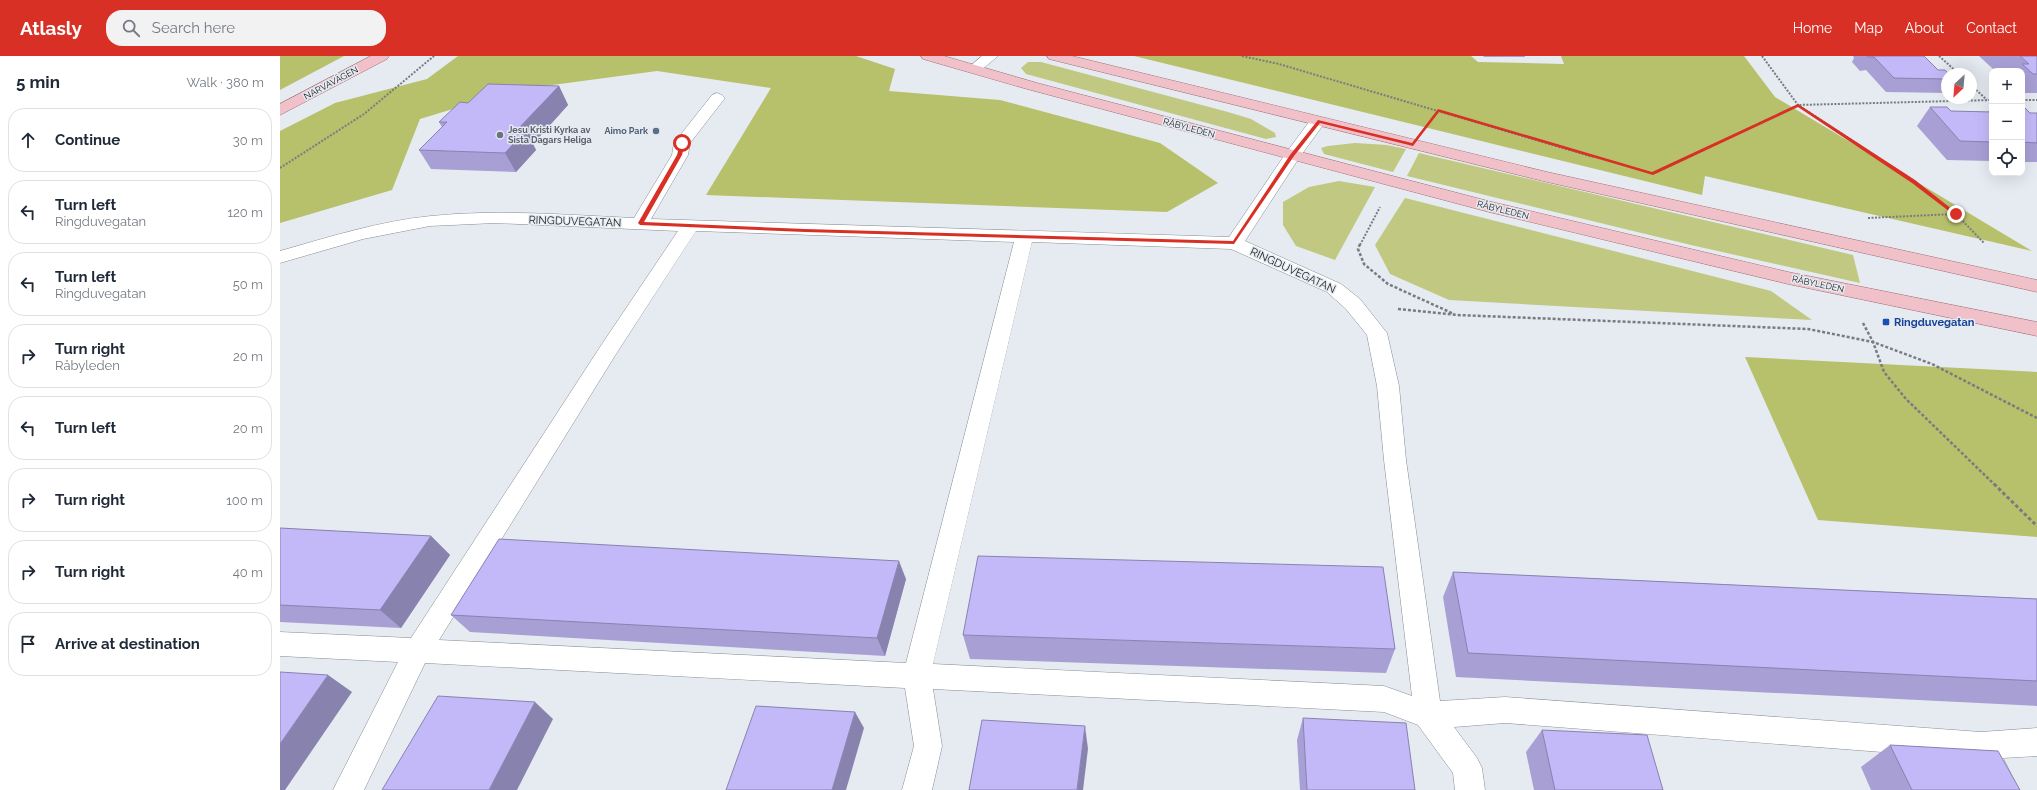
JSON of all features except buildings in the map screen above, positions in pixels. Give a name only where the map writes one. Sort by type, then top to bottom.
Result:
[{"type":"main road","name":"NARVAVÄGEN","points":[[280,110],[382,56]]},
{"type":"main road","name":"RÅBYLEDEN","points":[[928,56],[1292,156],[1489,207],[1788,278],[2037,329]]},
{"type":"main road","points":[[1054,56],[1413,144],[1675,206],[2037,286]]},
{"type":"street","points":[[974,69],[991,56]]},
{"type":"street","points":[[640,223],[680,155],[682,143],[717,98]]},
{"type":"street","points":[[1234,243],[1292,156],[1318,121]]},
{"type":"street","name":"RINGDUVEGATAN","points":[[280,257],[361,234],[430,221],[495,218],[1234,243],[1334,288],[1353,304],[1377,332],[1388,386],[1394,460],[1428,715]]},
{"type":"street","points":[[348,790],[417,652],[609,349],[691,225]]},
{"type":"street","points":[[917,790],[928,746],[917,675],[990,371],[1025,236]]},
{"type":"street","points":[[280,644],[1384,699],[1428,715],[1505,710],[1981,746],[2037,742]]},
{"type":"street","points":[[1428,715],[1467,768],[1470,790]]},
{"type":"street","points":[[1981,746],[2004,790]]},
{"type":"path","points":[[280,168],[364,114],[434,56]]},
{"type":"path","points":[[1242,56],[1279,64],[1593,156]]},
{"type":"path","points":[[1762,56],[1798,105],[1914,182],[1956,214],[1985,244]]},
{"type":"path","points":[[1940,56],[1953,68]]},
{"type":"path","points":[[1977,91],[1987,100]]},
{"type":"path","points":[[1653,174],[1798,105],[1987,100]]},
{"type":"path","points":[[2025,100],[2037,100]]},
{"type":"path","points":[[1413,144],[1438,110]]},
{"type":"path","points":[[1392,181],[1358,249],[1364,264],[1388,284],[1457,315]]},
{"type":"path","points":[[1865,218],[1956,214]]},
{"type":"path","points":[[1353,304],[1457,315],[1808,329],[1873,342],[1932,364],[2037,418]]},
{"type":"path","points":[[1862,321],[1873,342],[1876,354],[1884,372],[1906,399],[2037,526]]},
{"type":"green space","points":[[280,56],[344,56],[280,90]]},
{"type":"green space","points":[[458,56],[856,56],[895,69],[889,91],[1000,100],[1160,143],[1218,183],[1167,212],[706,195],[771,88],[657,71],[515,90],[420,119],[392,190],[280,223],[280,131],[335,103],[427,79]]},
{"type":"green space","points":[[1134,56],[1471,56],[1478,62],[1564,64],[1561,56],[1744,56],[1775,97],[2032,251],[1705,176],[1702,195]]},
{"type":"green space","points":[[1028,62],[1041,62],[1228,112],[1251,119],[1275,133],[1276,137],[1266,139],[1026,74],[1021,68]]},
{"type":"green space","points":[[1355,143],[1387,145],[1406,149],[1393,172],[1324,154],[1321,148]]},
{"type":"green space","points":[[1419,153],[1853,255],[1860,283],[1691,245],[1407,176]]},
{"type":"green space","points":[[1339,181],[1375,187],[1335,260],[1296,246],[1283,225],[1283,202],[1309,187]]},
{"type":"green space","points":[[1405,198],[1771,291],[1812,320],[1449,300],[1390,274],[1375,245]]},
{"type":"green space","points":[[1745,357],[2037,372],[2037,537],[1818,520]]},
{"type":"place","name":"Aimo Park","points":[[656,131]]},
{"type":"place","name":"Jesu Kristi Kyrka av Sista Dagars Heliga","points":[[500,135]]},
{"type":"place","name":"Ringduvegatan","points":[[1886,322]]},
{"type":"route","points":[[682,143],[680,155],[640,223],[805,230],[1146,239],[1234,243],[1292,156],[1318,121],[1413,144],[1438,110],[1653,174],[1798,105],[1914,182],[1956,214]]}]
